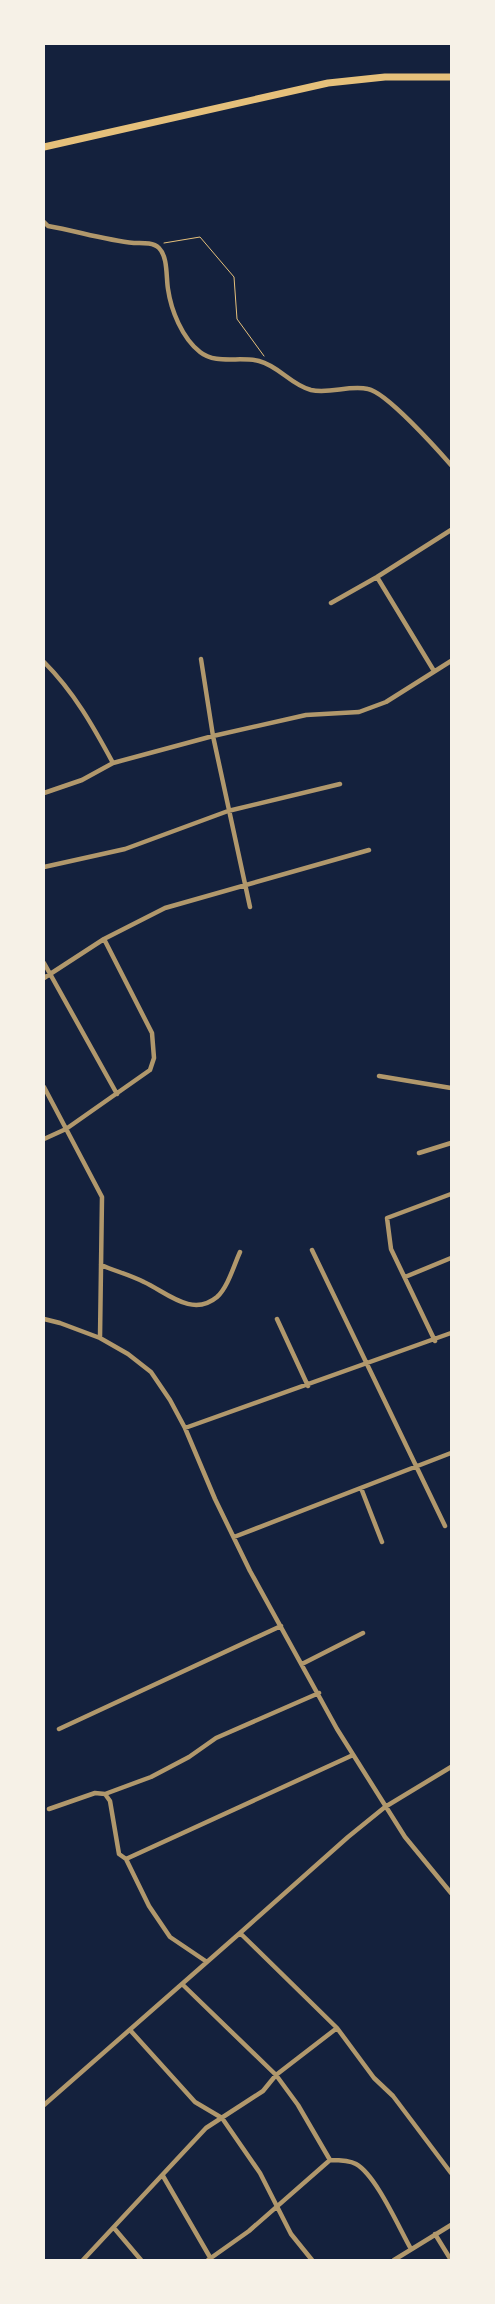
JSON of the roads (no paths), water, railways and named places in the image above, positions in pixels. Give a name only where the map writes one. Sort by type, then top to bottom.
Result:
[{"type":"main road","points":[[44,147],[328,82],[385,77],[451,77]]},
{"type":"street","points":[[44,222],[48,226],[108,240],[153,245],[160,249],[164,261],[172,311],[181,328],[200,352],[222,360],[256,360],[270,364],[298,385],[311,390],[360,388],[380,393],[451,465]]},
{"type":"street","points":[[331,603],[377,577],[451,530]]},
{"type":"street","points":[[377,577],[434,671]]},
{"type":"street","points":[[201,659],[213,736],[250,907]]},
{"type":"street","points":[[44,794],[82,780],[114,763],[213,736],[306,715],[359,712],[386,702],[451,661]]},
{"type":"street","points":[[44,662],[62,681],[84,712],[114,763]]},
{"type":"street","points":[[44,867],[125,848],[228,811],[340,784]]},
{"type":"street","points":[[44,978],[104,939],[165,908],[369,850]]},
{"type":"street","points":[[44,1139],[66,1129],[150,1070],[154,1058],[154,1039],[104,939]]},
{"type":"street","points":[[44,963],[117,1094]]},
{"type":"street","points":[[379,1076],[451,1088]]},
{"type":"street","points":[[44,1087],[102,1197],[100,1338]]},
{"type":"street","points":[[419,1153],[451,1143]]},
{"type":"street","points":[[434,1341],[391,1249],[387,1218],[451,1194]]},
{"type":"street","points":[[312,1250],[445,1526]]},
{"type":"street","points":[[101,1265],[145,1282],[172,1299],[186,1304],[202,1304],[217,1296],[240,1252]]},
{"type":"street","points":[[405,1277],[451,1258]]},
{"type":"street","points":[[44,1319],[100,1338],[128,1354],[151,1372],[170,1400],[185,1428],[215,1499],[234,1537],[353,1755],[405,1837],[451,1893]]},
{"type":"street","points":[[277,1319],[308,1386]]},
{"type":"street","points":[[185,1428],[308,1386],[434,1341],[451,1333]]},
{"type":"street","points":[[234,1537],[451,1453]]},
{"type":"street","points":[[361,1488],[382,1542]]},
{"type":"street","points":[[59,1729],[281,1626]]},
{"type":"street","points":[[302,1664],[363,1634]]},
{"type":"street","points":[[49,1808],[95,1793],[105,1794],[151,1777],[189,1757],[216,1738],[318,1693]]},
{"type":"street","points":[[126,1859],[353,1755]]},
{"type":"street","points":[[44,2105],[348,1837],[385,1807],[451,1767]]},
{"type":"street","points":[[105,1794],[110,1801],[119,1854],[126,1859],[149,1906],[170,1937],[207,1962]]},
{"type":"street","points":[[240,1934],[337,2028],[374,2078],[393,2096],[451,2173]]},
{"type":"street","points":[[182,1984],[276,2076],[298,2105],[330,2160]]},
{"type":"street","points":[[82,2260],[163,2176],[206,2128],[263,2091],[276,2076],[337,2028]]},
{"type":"street","points":[[130,2030],[195,2102],[222,2118],[260,2173],[276,2208],[291,2234],[312,2260]]},
{"type":"street","points":[[163,2176],[210,2260],[250,2231],[330,2160]]},
{"type":"street","points":[[330,2160],[356,2164],[366,2172],[375,2184],[411,2248]]},
{"type":"street","points":[[394,2260],[451,2225]]},
{"type":"street","points":[[114,2228],[141,2260]]},
{"type":"street","points":[[436,2234],[451,2260]]}]
